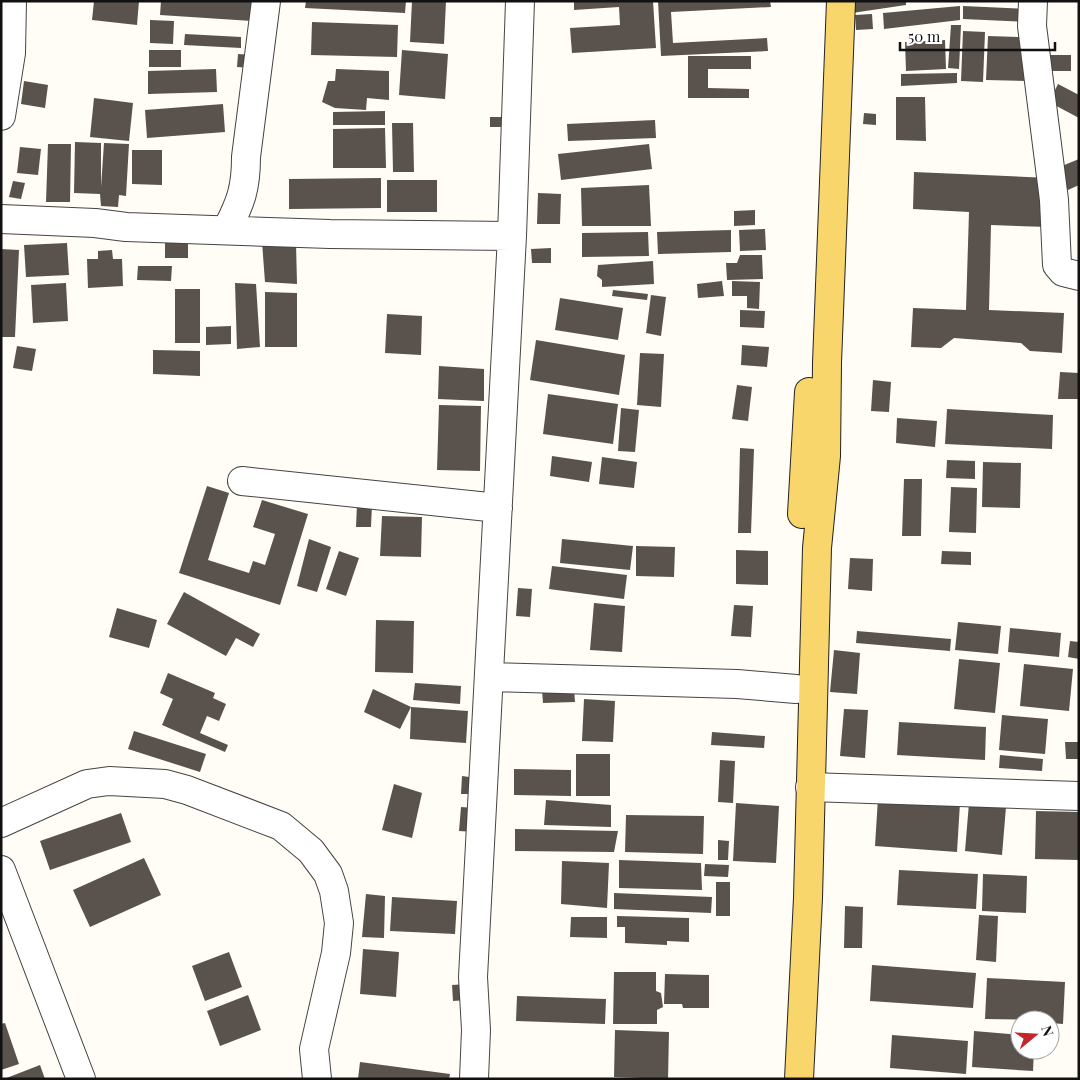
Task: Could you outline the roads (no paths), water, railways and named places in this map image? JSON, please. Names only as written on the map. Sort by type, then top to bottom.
[{"type":"main road","points":[[782,1079],[791,898],[796,689],[824,1]]},
{"type":"main road","points":[[799,1079],[817,548],[826,456],[827,363],[841,1]]},
{"type":"street","points":[[227,229],[241,202],[246,181],[246,158],[266,1]]},
{"type":"street","points":[[474,1079],[476,1030],[473,977],[512,236],[520,1]]},
{"type":"street","points":[[1033,1],[1032,26],[1054,200],[1057,265],[1063,272],[1079,276]]},
{"type":"street","points":[[1,116],[11,53],[8,15]]},
{"type":"street","points":[[1,219],[95,223],[126,227],[330,234],[512,236]]},
{"type":"street","points":[[242,481],[498,508]]},
{"type":"street","points":[[490,677],[737,684],[796,689]]},
{"type":"street","points":[[1,823],[87,784],[109,781],[165,784],[187,790],[282,826],[311,850],[328,874],[334,892],[339,924],[336,953],[314,1049],[317,1079]]},
{"type":"street","points":[[810,787],[1079,796]]},
{"type":"street","points":[[1,870],[81,1079]]}]
